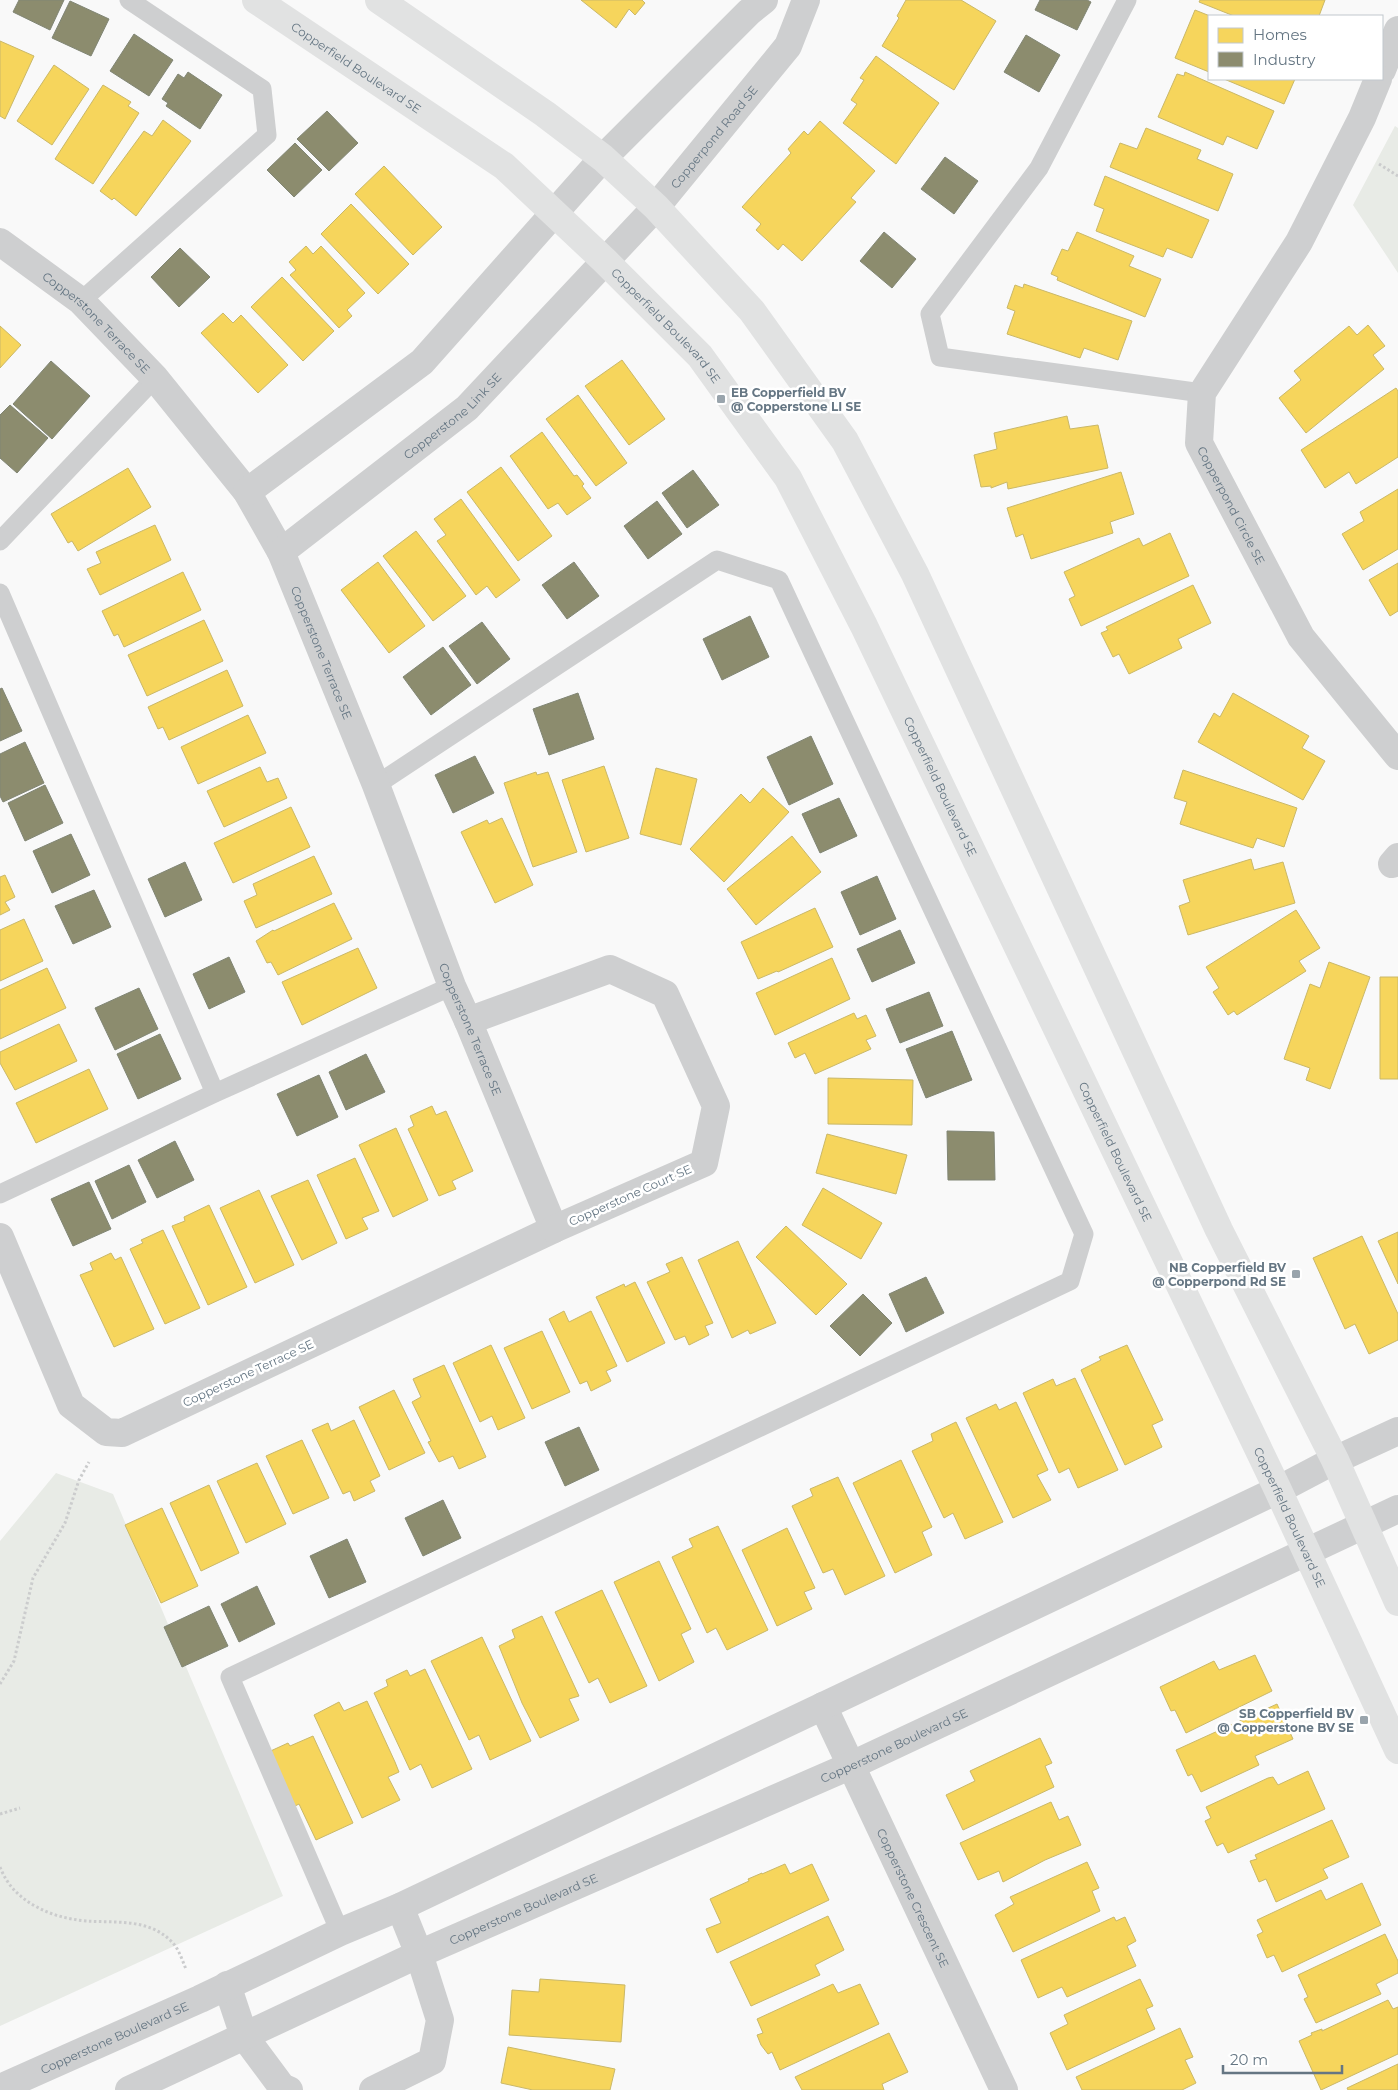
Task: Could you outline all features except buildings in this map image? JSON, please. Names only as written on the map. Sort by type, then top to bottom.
[{"type":"street","name":"Copperfield Boulevard SE","points":[[256,0],[504,166],[556,213],[700,356],[788,478],[869,635],[1278,1490],[1398,1750]]},
{"type":"street","points":[[379,0],[545,114],[603,158],[656,207],[752,311],[845,441],[915,574],[1219,1230],[1335,1460],[1398,1602]]},
{"type":"street","points":[[247,492],[422,362],[603,158],[749,12],[764,0]]},
{"type":"street","name":"Copperpond Road SE","points":[[605,261],[656,207],[788,46],[806,0]]},
{"type":"street","points":[[1383,68],[1398,30]]},
{"type":"street","name":"Copperpond Circle SE","points":[[1378,80],[1362,118],[1299,242],[1202,393],[1198,443],[1301,637],[1398,756]]},
{"type":"street","name":"Copperstone Terrace SE","points":[[0,242],[81,301],[155,378],[247,492],[281,552],[376,785],[452,986],[554,1229],[122,1432],[106,1432]]},
{"type":"street","name":"Copperstone Link SE","points":[[281,552],[467,408],[605,261]]},
{"type":"street","name":"Copperstone Court SE","points":[[468,1021],[610,969],[665,994],[716,1106],[704,1163],[554,1229]]},
{"type":"street","points":[[0,1237],[71,1405],[106,1432]]},
{"type":"street","name":"Copperstone Boulevard SE","points":[[0,2088],[200,1999],[340,1932],[400,1907],[1278,1490],[1335,1460],[1398,1431]]},
{"type":"street","name":"Copperstone Boulevard SE","points":[[129,2090],[419,1954],[852,1765],[1398,1509]]},
{"type":"street","name":"Copperstone Crescent SE","points":[[823,1706],[1004,2090]]},
{"type":"street","points":[[373,2090],[432,2061],[440,2020],[419,1954],[400,1907]]},
{"type":"street","points":[[228,1985],[244,2036],[282,2087],[289,2090]]},
{"type":"lane","points":[[81,301],[267,135],[262,89],[129,0]]},
{"type":"lane","points":[[1127,0],[1039,168],[930,314],[940,357],[1202,393]]},
{"type":"lane","points":[[0,541],[155,378]]},
{"type":"lane","points":[[340,1932],[230,1677],[1070,1281],[1084,1234],[779,580],[717,560],[376,785]]},
{"type":"lane","points":[[0,593],[215,1093]]},
{"type":"lane","points":[[0,1194],[215,1093],[452,986]]},
{"type":"path","points":[[0,1684],[14,1661],[33,1578],[65,1522],[79,1480],[106,1432]]},
{"type":"path","points":[[0,1814],[20,1808]]},
{"type":"path","points":[[0,1868],[16,1893],[49,1914],[80,1920],[129,1922],[158,1931],[172,1941],[177,1949],[200,1999]]},
{"type":"shaded area","points":[[1395,126],[1398,128],[1398,273],[1353,205]]},
{"type":"shaded area","points":[[56,1473],[113,1494],[283,1896],[0,2026],[0,1541]]},
{"type":"place","name":"EB Copperfield BV @ Copperstone LI SE","points":[[721,399]]},
{"type":"place","name":"NB Copperfield BV @ Copperpond Rd SE","points":[[1296,1274]]},
{"type":"place","name":"SB Copperfield BV @ Copperstone BV SE","points":[[1364,1720]]}]
